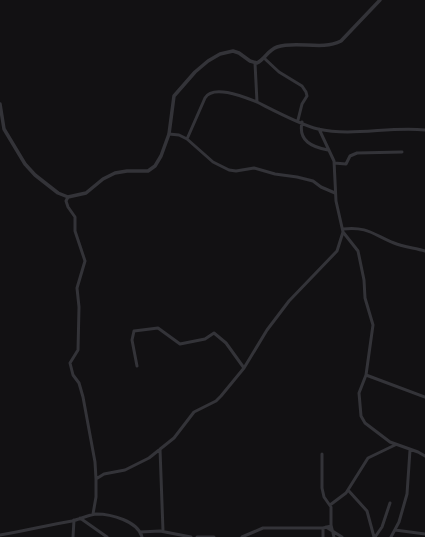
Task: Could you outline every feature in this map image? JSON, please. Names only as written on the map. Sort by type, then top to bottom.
[{"type":"street","points":[[255,63],[264,58],[270,51],[278,47],[296,44],[331,45],[341,41],[380,0]]},
{"type":"street","points":[[0,104],[4,129],[25,164],[35,176],[58,193],[68,197],[86,193],[103,179],[115,173],[152,169],[161,156],[169,134],[174,96],[195,72],[217,56],[228,52],[236,52],[255,63]]},
{"type":"street","points":[[264,58],[282,74],[302,86],[306,92],[306,99],[303,102],[298,120]]},
{"type":"street","points":[[255,63],[256,102]]},
{"type":"street","points":[[187,140],[205,98],[209,92],[215,91],[235,94],[319,129],[348,132],[392,129],[425,130]]},
{"type":"street","points":[[302,122],[301,133],[307,142],[316,148],[328,150]]},
{"type":"street","points":[[319,129],[334,163],[335,193],[343,230],[358,251],[366,303],[373,325],[366,375],[359,394],[362,421],[395,445],[418,452],[425,456]]},
{"type":"street","points":[[169,134],[178,135],[187,140],[213,162],[229,170],[236,171],[254,168],[275,174],[297,176],[313,181],[321,187],[335,193]]},
{"type":"street","points":[[334,163],[346,164],[350,156],[357,152],[402,152]]},
{"type":"street","points":[[68,197],[66,201],[75,217],[75,231],[85,261],[77,288],[79,307],[78,350],[70,363],[73,375],[79,383],[83,397],[95,462],[96,497],[93,514]]},
{"type":"street","points":[[343,230],[358,228],[369,230],[399,245],[425,251]]},
{"type":"street","points":[[96,478],[101,474],[134,466],[149,458],[174,438],[194,412],[216,401],[221,396],[244,368],[267,330],[289,301],[337,251],[343,230]]},
{"type":"street","points":[[137,366],[132,340],[134,332],[158,328],[180,344],[205,339],[214,333],[226,343],[244,368]]},
{"type":"street","points":[[366,375],[425,397]]},
{"type":"street","points":[[330,505],[343,496],[348,490],[368,458],[395,445]]},
{"type":"street","points":[[160,449],[163,531]]},
{"type":"street","points":[[391,537],[399,522],[407,490],[410,450]]},
{"type":"street","points":[[322,454],[322,488],[324,497],[330,505],[331,526],[334,537]]},
{"type":"street","points":[[348,490],[367,511],[374,537]]},
{"type":"street","points":[[374,537],[382,527],[390,503]]},
{"type":"street","points":[[0,534],[74,520],[93,514],[115,517],[136,526],[142,537]]},
{"type":"street","points":[[80,518],[107,537]]},
{"type":"street","points":[[73,537],[74,520]]},
{"type":"street","points":[[242,537],[263,528],[324,528],[331,526]]},
{"type":"street","points":[[324,528],[342,537]]},
{"type":"street","points":[[323,537],[324,528]]},
{"type":"street","points":[[395,530],[425,534]]},
{"type":"street","points":[[140,532],[163,531],[177,536],[192,537]]},
{"type":"street","points":[[197,537],[214,537]]}]
